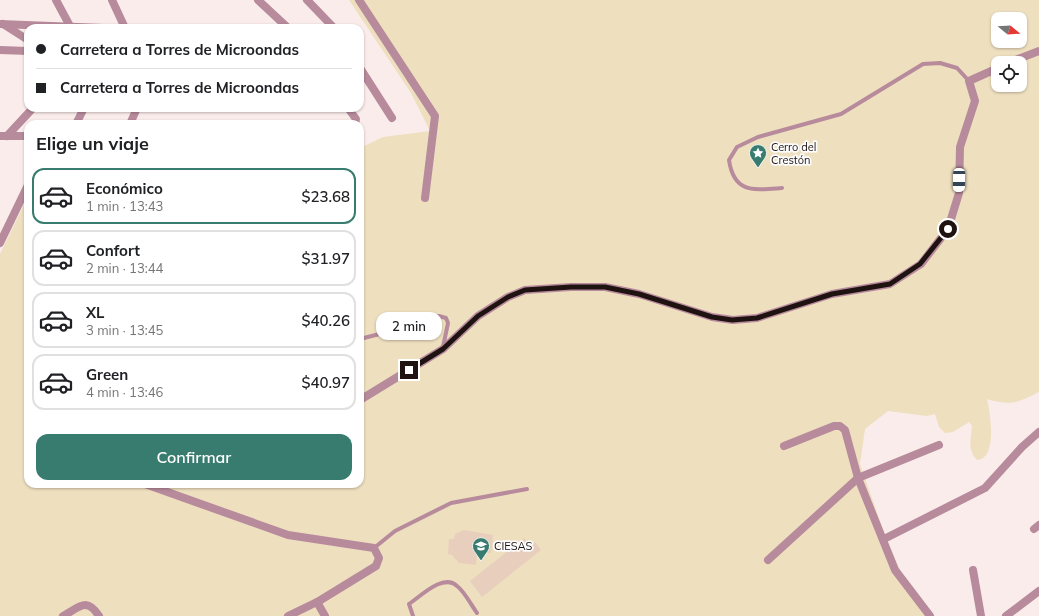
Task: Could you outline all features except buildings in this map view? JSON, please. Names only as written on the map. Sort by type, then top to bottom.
[{"type":"street","points":[[56,0],[68,24]]},
{"type":"street","points":[[112,0],[123,24]]},
{"type":"street","points":[[258,0],[284,24]]},
{"type":"street","points":[[307,0],[330,24]]},
{"type":"street","points":[[359,0],[435,116],[426,198]]},
{"type":"street","points":[[1,23],[24,24]]},
{"type":"street","points":[[1,23],[24,37]]},
{"type":"street","points":[[0,50],[24,51]]},
{"type":"street","points":[[1026,56],[1039,51]]},
{"type":"street","points":[[364,398],[443,349],[478,316],[508,297],[525,290],[571,287],[605,287],[639,294],[712,317],[732,320],[757,318],[832,294],[890,284],[920,264],[948,229],[958,193],[960,147],[975,101],[969,81],[991,71]]},
{"type":"street","points":[[364,74],[392,118]]},
{"type":"street","points":[[4,136],[29,112]]},
{"type":"street","points":[[4,136],[24,136]]},
{"type":"street","points":[[0,243],[24,193]]},
{"type":"street","points":[[784,446],[834,426],[840,426],[845,430],[858,478],[884,539],[895,570],[930,616]]},
{"type":"street","points":[[884,539],[985,488],[1022,447],[1039,432]]},
{"type":"street","points":[[768,560],[858,478],[939,445]]},
{"type":"street","points":[[156,488],[288,535],[374,548],[379,558],[376,566],[317,602],[288,616]]},
{"type":"street","points":[[973,570],[981,616]]},
{"type":"street","points":[[1006,616],[1039,591]]},
{"type":"street","points":[[317,602],[325,616]]},
{"type":"street","points":[[63,616],[82,605],[92,606],[99,616]]},
{"type":"lane","points":[[782,188],[755,190],[740,184],[731,174],[729,160],[737,147],[776,132],[841,114],[923,64],[940,63],[958,68],[969,81]]},
{"type":"lane","points":[[364,337],[407,327],[439,316],[446,318],[448,323],[443,349]]},
{"type":"lane","points":[[374,548],[395,531],[451,503],[527,490]]},
{"type":"lane","points":[[413,616],[409,604],[442,582],[450,582],[457,586],[477,613]]},
{"type":"shaded area","points":[[349,0],[1039,0],[1039,392],[1025,399],[1008,403],[987,399],[991,424],[990,444],[988,452],[984,458],[977,460],[971,448],[972,426],[969,422],[953,432],[945,433],[939,427],[935,414],[927,416],[888,411],[865,429],[860,464],[886,538],[904,579],[926,616],[0,616],[0,254],[24,204],[24,488],[364,488],[364,146],[383,137],[430,131],[411,93]]},
{"type":"place","name":"Cerro del Crestón","points":[[758,168]]},
{"type":"place","name":"CIESAS","points":[[481,561]]},
{"type":"route","points":[[409,370],[443,349],[478,316],[508,297],[525,290],[571,287],[605,287],[639,294],[712,317],[732,320],[757,318],[832,294],[890,284],[920,264],[948,229]]}]
